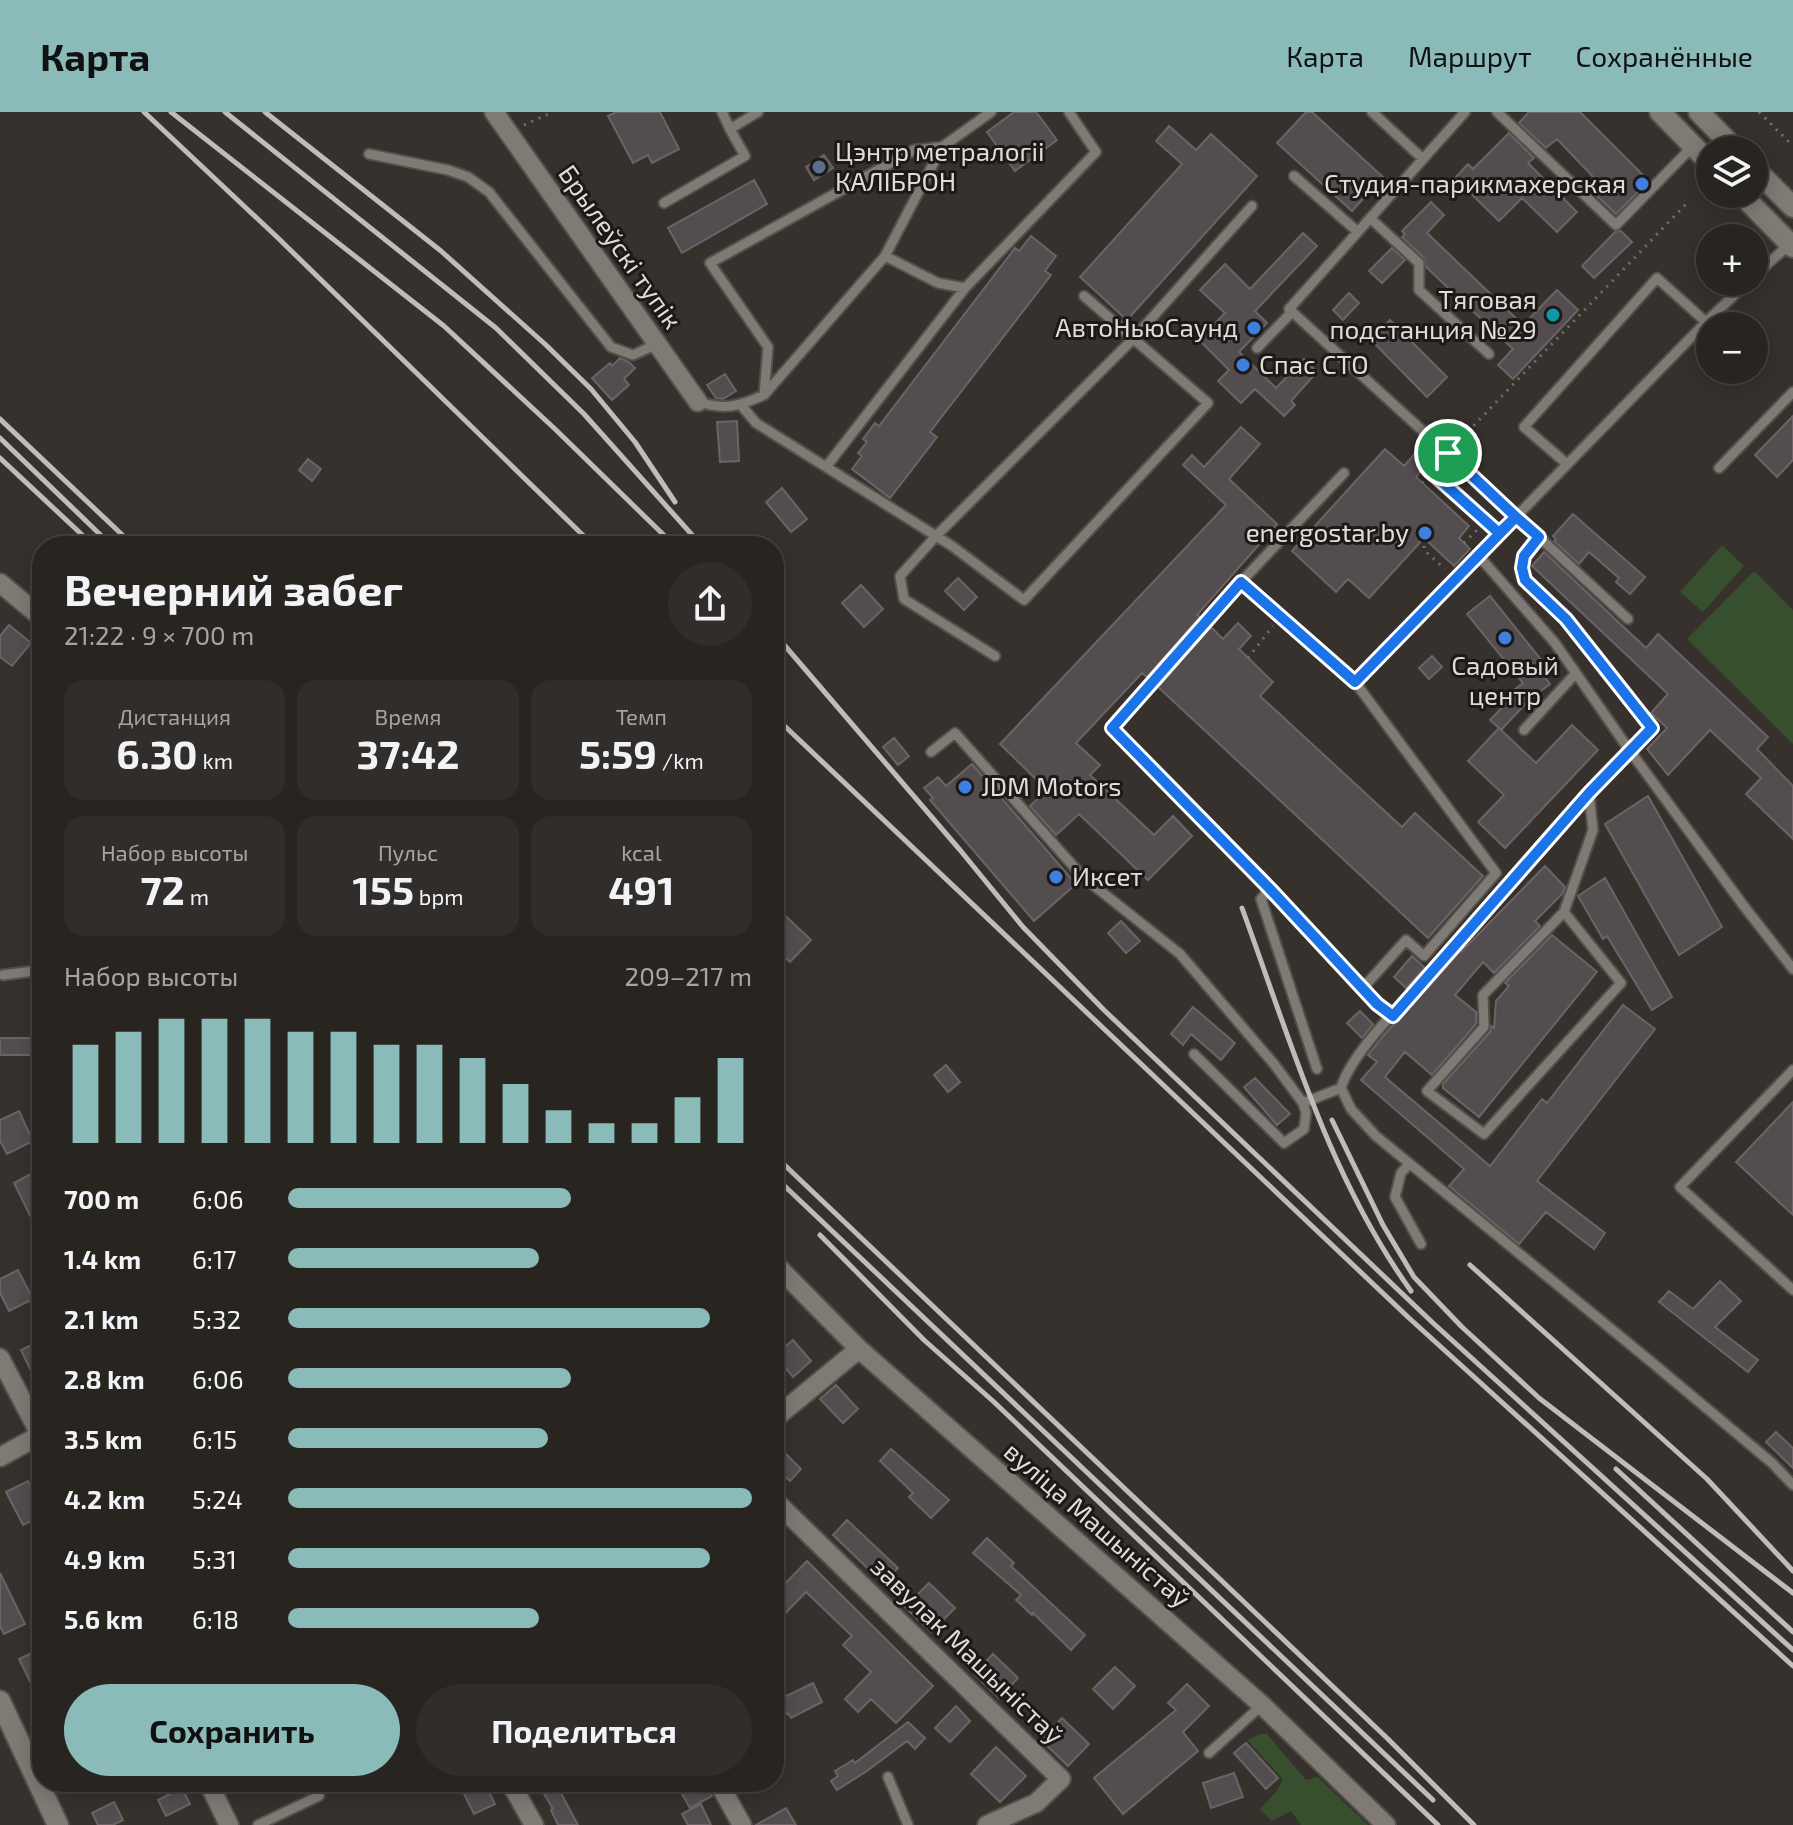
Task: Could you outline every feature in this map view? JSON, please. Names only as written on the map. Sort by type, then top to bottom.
[{"type":"main road","points":[[1660,112],[1696,149]]},
{"type":"main road","points":[[1699,112],[1722,136]]},
{"type":"main road","points":[[1768,182],[1793,207]]},
{"type":"main road","points":[[1755,208],[1792,244]]},
{"type":"main road","points":[[0,1701],[32,1769]]},
{"type":"main road","points":[[43,1792],[58,1825]]},
{"type":"street","name":"Брылеўскі тупік","points":[[500,118],[698,402]]},
{"type":"street","points":[[0,583],[32,610]]},
{"type":"street","name":"вуліца Машыністаў","points":[[784,1273],[859,1349],[1262,1705],[1386,1825]]},
{"type":"street","points":[[784,1411],[859,1349]]},
{"type":"street","points":[[0,1358],[32,1417]]},
{"type":"street","points":[[0,1457],[32,1441]]},
{"type":"street","name":"завулак Машыністаў","points":[[784,1510],[1061,1779],[1036,1803],[987,1825]]},
{"type":"street","points":[[213,1792],[229,1825]]},
{"type":"street","points":[[516,1792],[534,1825]]},
{"type":"street","points":[[724,1792],[742,1825]]},
{"type":"lane","points":[[664,203],[745,156],[722,112]]},
{"type":"lane","points":[[730,129],[758,112]]},
{"type":"lane","points":[[698,402],[719,408],[741,405],[764,395],[885,256],[942,147],[991,112]]},
{"type":"lane","points":[[826,467],[965,288],[1096,152],[1069,112]]},
{"type":"lane","points":[[1372,112],[1423,159]]},
{"type":"lane","points":[[1465,112],[1289,309],[1628,619]]},
{"type":"lane","points":[[1497,112],[1616,225],[1693,146]]},
{"type":"lane","points":[[764,395],[768,347],[710,263],[914,150],[942,147]]},
{"type":"lane","points":[[369,154],[468,177],[489,192],[611,347],[633,355],[657,344]]},
{"type":"lane","points":[[1294,176],[1358,232]]},
{"type":"lane","points":[[995,656],[904,599],[900,576],[1133,339],[1252,206]]},
{"type":"lane","points":[[1370,218],[1419,263],[1419,290],[1489,354]]},
{"type":"lane","points":[[1768,264],[1792,244]]},
{"type":"lane","points":[[885,256],[938,283],[965,288]]},
{"type":"lane","points":[[1567,464],[1524,427],[1657,278],[1696,313]]},
{"type":"lane","points":[[741,405],[756,423],[936,536],[1024,600],[1208,403],[1084,296]]},
{"type":"lane","points":[[1716,312],[1733,296]]},
{"type":"lane","points":[[1257,348],[1292,312]]},
{"type":"lane","points":[[1355,682],[1696,332]]},
{"type":"lane","points":[[1719,468],[1793,392]]},
{"type":"lane","points":[[1344,473],[1241,582],[1112,728],[1393,1016]]},
{"type":"lane","points":[[1539,537],[1524,556],[1522,568],[1525,580],[1566,619],[1652,728],[1589,793],[1393,1016],[1346,1072],[1341,1088],[1351,1109],[1376,1136],[1649,1360],[1772,1463],[1793,1485]]},
{"type":"lane","points":[[1478,555],[1555,643],[1630,751],[1793,969]]},
{"type":"lane","points":[[1241,582],[1355,682],[1496,873],[1424,956],[1406,940],[1363,988]]},
{"type":"lane","points":[[1524,730],[1576,673]]},
{"type":"lane","points":[[931,752],[955,733],[1083,877],[1180,954],[1274,1064],[1303,1103],[1306,1113],[1304,1129],[1284,1143],[1194,1054]]},
{"type":"lane","points":[[1564,912],[1621,983],[1484,1134],[1427,1091],[1484,1027],[1483,995],[1564,912],[1593,830],[1589,793]]},
{"type":"lane","points":[[1270,889],[1261,899],[1317,1069]]},
{"type":"lane","points":[[3,975],[32,971]]},
{"type":"lane","points":[[1793,1070],[1680,1187],[1793,1290]]},
{"type":"lane","points":[[1303,1103],[1341,1088]]},
{"type":"lane","points":[[1409,1164],[1401,1173],[1395,1197],[1421,1244]]},
{"type":"lane","points":[[1209,1753],[1262,1705]]},
{"type":"lane","points":[[888,1777],[908,1825]]},
{"type":"lane","points":[[258,1825],[319,1796]]},
{"type":"path","points":[[500,118],[528,124],[553,112]]},
{"type":"path","points":[[1759,112],[1793,146]]},
{"type":"path","points":[[1422,483],[1687,203]]},
{"type":"path","points":[[1431,472],[1499,533]]},
{"type":"path","points":[[1464,543],[1486,521]]},
{"type":"path","points":[[1424,538],[1424,550],[1455,579]]},
{"type":"path","points":[[1248,658],[1281,616]]},
{"type":"green space","points":[[1722,545],[1744,566],[1703,612],[1680,592]]},
{"type":"green space","points":[[1754,571],[1793,610],[1793,744],[1687,639]]},
{"type":"green space","points":[[1267,1734],[1306,1780],[1318,1777],[1368,1825],[1301,1825],[1291,1811],[1272,1821],[1260,1809],[1283,1779],[1247,1740]]},
{"type":"building","points":[[616,112],[660,112],[679,149],[652,163],[648,155],[633,163],[608,116]]},
{"type":"building","points":[[1014,112],[1036,112],[1057,140],[1015,171],[987,132]]},
{"type":"building","points":[[1306,112],[1312,112],[1383,177],[1352,211],[1277,143]]},
{"type":"building","points":[[1529,112],[1580,112],[1649,181],[1616,214],[1592,191],[1600,184],[1557,139],[1546,148],[1519,123]]},
{"type":"building","points":[[1169,126],[1196,150],[1211,134],[1257,176],[1127,320],[1080,277],[1182,164],[1156,141]]},
{"type":"building","points":[[1509,133],[1534,158],[1528,163],[1577,212],[1557,232],[1522,198],[1499,221],[1455,178],[1468,164],[1473,169]]},
{"type":"building","points":[[824,155],[833,168],[814,180],[806,167]]},
{"type":"building","points":[[754,180],[767,204],[682,253],[668,228]]},
{"type":"building","points":[[1431,202],[1444,215],[1427,233],[1523,325],[1557,290],[1578,310],[1513,379],[1498,365],[1513,349],[1426,267],[1424,258],[1402,237],[1405,234],[1402,231]]},
{"type":"building","points":[[1621,231],[1632,242],[1594,278],[1582,266],[1615,232]]},
{"type":"building","points":[[1303,233],[1317,246],[1255,311],[1267,323],[1239,352],[1276,388],[1304,359],[1317,372],[1291,401],[1295,405],[1284,416],[1255,389],[1241,403],[1218,381],[1229,370],[1199,340],[1225,313],[1200,290],[1225,264],[1250,289]]},
{"type":"building","points":[[1031,236],[1056,256],[1045,271],[1051,275],[930,432],[937,437],[890,498],[852,469],[862,456],[858,453],[867,442],[863,439],[875,423],[879,426],[1015,248],[1019,251]]},
{"type":"building","points":[[1392,248],[1405,260],[1382,283],[1369,271]]},
{"type":"building","points":[[1349,293],[1359,303],[1343,320],[1333,310]]},
{"type":"building","points":[[1390,320],[1447,377],[1427,397],[1371,340]]},
{"type":"building","points":[[620,358],[635,368],[624,379],[629,385],[612,400],[592,378]]},
{"type":"building","points":[[725,374],[736,391],[723,399],[716,398],[707,385]]},
{"type":"building","points":[[1793,416],[1793,460],[1777,477],[1755,455]]},
{"type":"building","points":[[737,421],[739,461],[720,462],[717,422]]},
{"type":"building","points":[[1241,427],[1260,444],[1229,479],[1277,524],[1147,677],[1142,673],[1076,743],[1100,765],[1090,775],[1154,835],[1173,816],[1192,836],[1148,880],[1079,814],[1056,835],[1030,806],[1047,790],[1000,744],[1226,505],[1183,465],[1192,455],[1204,467]]},
{"type":"building","points":[[1385,449],[1404,466],[1419,449],[1431,459],[1416,477],[1469,526],[1459,538],[1470,549],[1454,566],[1424,538],[1369,598],[1348,579],[1336,592],[1292,551]]},
{"type":"building","points":[[308,459],[321,469],[312,481],[299,470]]},
{"type":"building","points":[[782,488],[807,519],[791,532],[766,502]]},
{"type":"building","points":[[1573,514],[1645,577],[1630,594],[1616,582],[1619,578],[1589,552],[1579,564],[1554,541],[1553,536]]},
{"type":"building","points":[[1544,552],[1646,648],[1658,634],[1768,737],[1757,749],[1793,786],[1793,839],[1746,794],[1761,778],[1710,730],[1668,775],[1647,749],[1667,728],[1651,713],[1668,694],[1532,566]]},
{"type":"building","points":[[958,578],[977,597],[964,610],[945,591]]},
{"type":"building","points":[[861,585],[883,609],[864,627],[842,603]]},
{"type":"building","name":"Садовый центр","points":[[1490,596],[1543,662],[1537,667],[1550,684],[1530,699],[1501,730],[1490,720],[1523,683],[1467,614]]},
{"type":"building","points":[[1238,623],[1251,636],[1239,649],[1273,682],[1260,696],[1402,827],[1415,813],[1483,876],[1428,938],[1158,687],[1211,627],[1223,639]]},
{"type":"building","points":[[9,625],[31,643],[12,666],[0,657],[0,636]]},
{"type":"building","points":[[1432,656],[1442,667],[1429,679],[1419,668]]},
{"type":"building","points":[[1572,725],[1598,750],[1505,848],[1478,822],[1504,795],[1468,761],[1499,728],[1536,763]]},
{"type":"building","points":[[894,738],[909,756],[898,765],[883,747]]},
{"type":"building","points":[[972,764],[1076,884],[1034,921],[930,800],[933,798],[924,788],[938,777],[946,786]]},
{"type":"building","points":[[1648,796],[1722,927],[1679,955],[1605,824]]},
{"type":"building","points":[[1545,866],[1565,887],[1563,893],[1535,921],[1540,926],[1494,973],[1483,962],[1455,995],[1476,1012],[1476,1024],[1432,1075],[1405,1052],[1385,1077],[1490,1166],[1542,1099],[1547,1103],[1623,1005],[1655,1029],[1537,1181],[1605,1233],[1594,1249],[1546,1212],[1519,1244],[1449,1186],[1464,1169],[1361,1080],[1377,1062],[1368,1055],[1384,1035],[1461,950]]},
{"type":"building","points":[[1605,878],[1672,997],[1652,1010],[1607,936],[1603,939],[1578,896]]},
{"type":"building","points":[[784,914],[811,940],[790,962],[784,956]]},
{"type":"building","points":[[1121,921],[1140,941],[1126,953],[1108,933]]},
{"type":"building","points":[[1552,935],[1597,972],[1479,1117],[1443,1088],[1443,1084],[1490,1032],[1491,1026],[1494,1028],[1496,1001],[1509,986],[1505,983]]},
{"type":"building","points":[[1412,956],[1425,968],[1406,988],[1394,977]]},
{"type":"building","points":[[1193,1007],[1235,1043],[1221,1060],[1191,1034],[1183,1045],[1171,1034]]},
{"type":"building","points":[[1360,1011],[1373,1024],[1362,1038],[1347,1023]]},
{"type":"building","points":[[0,1038],[32,1038],[32,1055],[0,1055]]},
{"type":"building","points":[[946,1065],[960,1082],[948,1092],[934,1075]]},
{"type":"building","points":[[1255,1078],[1290,1114],[1277,1125],[1244,1087]]},
{"type":"building","points":[[1793,1102],[1793,1215],[1736,1162]]},
{"type":"building","points":[[19,1111],[32,1142],[7,1154],[0,1141],[0,1120]]},
{"type":"building","points":[[32,1173],[32,1220],[14,1183]]},
{"type":"building","points":[[18,1270],[32,1300],[9,1311],[0,1293],[0,1279]]},
{"type":"building","points":[[1720,1281],[1741,1301],[1715,1327],[1758,1360],[1748,1372],[1659,1302],[1669,1291],[1693,1309]]},
{"type":"building","points":[[793,1340],[811,1361],[793,1377],[784,1366],[784,1348]]},
{"type":"building","points":[[32,1345],[32,1373],[21,1350]]},
{"type":"building","points":[[836,1385],[858,1409],[843,1423],[820,1399]]},
{"type":"building","points":[[1776,1432],[1793,1448],[1793,1468],[1766,1442]]},
{"type":"building","points":[[891,1449],[949,1500],[931,1518],[909,1497],[913,1493],[880,1461]]},
{"type":"building","points":[[784,1452],[801,1469],[790,1481],[784,1475]]},
{"type":"building","points":[[28,1481],[32,1489],[32,1521],[23,1525],[6,1492]]},
{"type":"building","points":[[847,1520],[898,1568],[883,1583],[833,1535]]},
{"type":"building","points":[[987,1538],[1014,1563],[1011,1566],[1085,1635],[1071,1650],[1016,1600],[1021,1595],[973,1553]]},
{"type":"building","points":[[807,1561],[933,1686],[896,1723],[871,1699],[858,1712],[845,1699],[871,1672],[843,1645],[852,1636],[806,1592],[784,1615],[784,1585]]},
{"type":"building","points":[[0,1573],[25,1624],[4,1634],[0,1626]]},
{"type":"building","points":[[929,1583],[955,1608],[931,1632],[905,1607]]},
{"type":"building","points":[[32,1653],[32,1686],[19,1659]]},
{"type":"building","points":[[993,1654],[1018,1678],[999,1698],[974,1674]]},
{"type":"building","points":[[1115,1667],[1135,1686],[1113,1709],[1093,1689]]},
{"type":"building","points":[[813,1683],[822,1702],[791,1718],[788,1713],[784,1715],[784,1697]]},
{"type":"building","points":[[1187,1684],[1209,1706],[1183,1732],[1198,1751],[1123,1814],[1094,1778],[1176,1710],[1168,1703]]},
{"type":"building","points":[[956,1706],[970,1721],[950,1742],[935,1728]]},
{"type":"building","points":[[1062,1718],[1089,1744],[1068,1766],[1041,1740]]},
{"type":"building","points":[[908,1722],[925,1738],[915,1749],[907,1741],[837,1790],[831,1781],[838,1776],[835,1771],[853,1760],[855,1763]]},
{"type":"building","points":[[1246,1743],[1278,1778],[1266,1789],[1234,1753]]},
{"type":"building","points":[[996,1747],[1026,1776],[1000,1802],[971,1774]]},
{"type":"building","points":[[1234,1773],[1243,1797],[1211,1808],[1203,1783]]},
{"type":"building","points":[[174,1792],[184,1792],[190,1804],[166,1816],[158,1800]]},
{"type":"building","points":[[463,1792],[489,1792],[495,1804],[474,1814]]},
{"type":"building","points":[[543,1792],[560,1792],[578,1825],[558,1825]]},
{"type":"building","points":[[681,1792],[710,1792],[712,1796],[690,1808]]},
{"type":"building","points":[[114,1802],[123,1820],[113,1825],[98,1825],[92,1813]]},
{"type":"building","points":[[701,1804],[711,1825],[688,1825],[682,1814]]},
{"type":"building","points":[[786,1808],[796,1825],[756,1825]]},
{"type":"railway","points":[[144,112],[584,536]]},
{"type":"railway","points":[[171,112],[444,326],[665,536]]},
{"type":"railway","points":[[225,112],[496,328],[584,414],[693,536]]},
{"type":"railway","points":[[265,112],[441,251],[546,345],[591,389],[635,442],[675,502]]},
{"type":"railway","points":[[0,419],[123,536]]},
{"type":"railway","points":[[0,438],[102,536]]},
{"type":"railway","points":[[0,458],[83,536]]},
{"type":"railway","points":[[784,645],[1023,927],[1104,1010],[1433,1323],[1793,1650]]},
{"type":"railway","points":[[784,725],[1409,1318],[1793,1666]]},
{"type":"railway","points":[[1242,908],[1295,1057],[1334,1154],[1382,1247],[1411,1291]]},
{"type":"railway","points":[[1332,1120],[1383,1225],[1414,1277],[1462,1327],[1539,1398],[1793,1593]]},
{"type":"railway","points":[[784,1165],[1388,1739],[1474,1825]]},
{"type":"railway","points":[[784,1185],[1433,1800]]},
{"type":"railway","points":[[820,1235],[924,1340],[994,1402],[1438,1825]]},
{"type":"railway","points":[[1470,1265],[1707,1479],[1793,1571]]},
{"type":"railway","points":[[1616,1469],[1793,1632]]},
{"type":"place","name":"Цэнтр метралогіі КАЛIБРОН","points":[[819,167]]},
{"type":"place","name":"Студия-парикмахерская","points":[[1642,184]]},
{"type":"place","name":"Тяговая подстанция №29","points":[[1553,315]]},
{"type":"place","name":"АвтоНьюСаунд","points":[[1254,328]]},
{"type":"place","name":"Спас СТО","points":[[1243,365]]},
{"type":"place","name":"energostar.by","points":[[1425,533]]},
{"type":"place","name":"Садовый центр","points":[[1505,638]]},
{"type":"place","name":"JDM Motors","points":[[965,787]]},
{"type":"place","name":"Иксет","points":[[1056,877]]},
{"type":"route","points":[[1448,453],[1431,472],[1499,533],[1516,517],[1539,537],[1524,556],[1522,568],[1525,580],[1566,619],[1652,728],[1589,793],[1393,1016],[1377,1004],[1270,889],[1112,728],[1241,582],[1355,682],[1516,517],[1448,453]]}]
